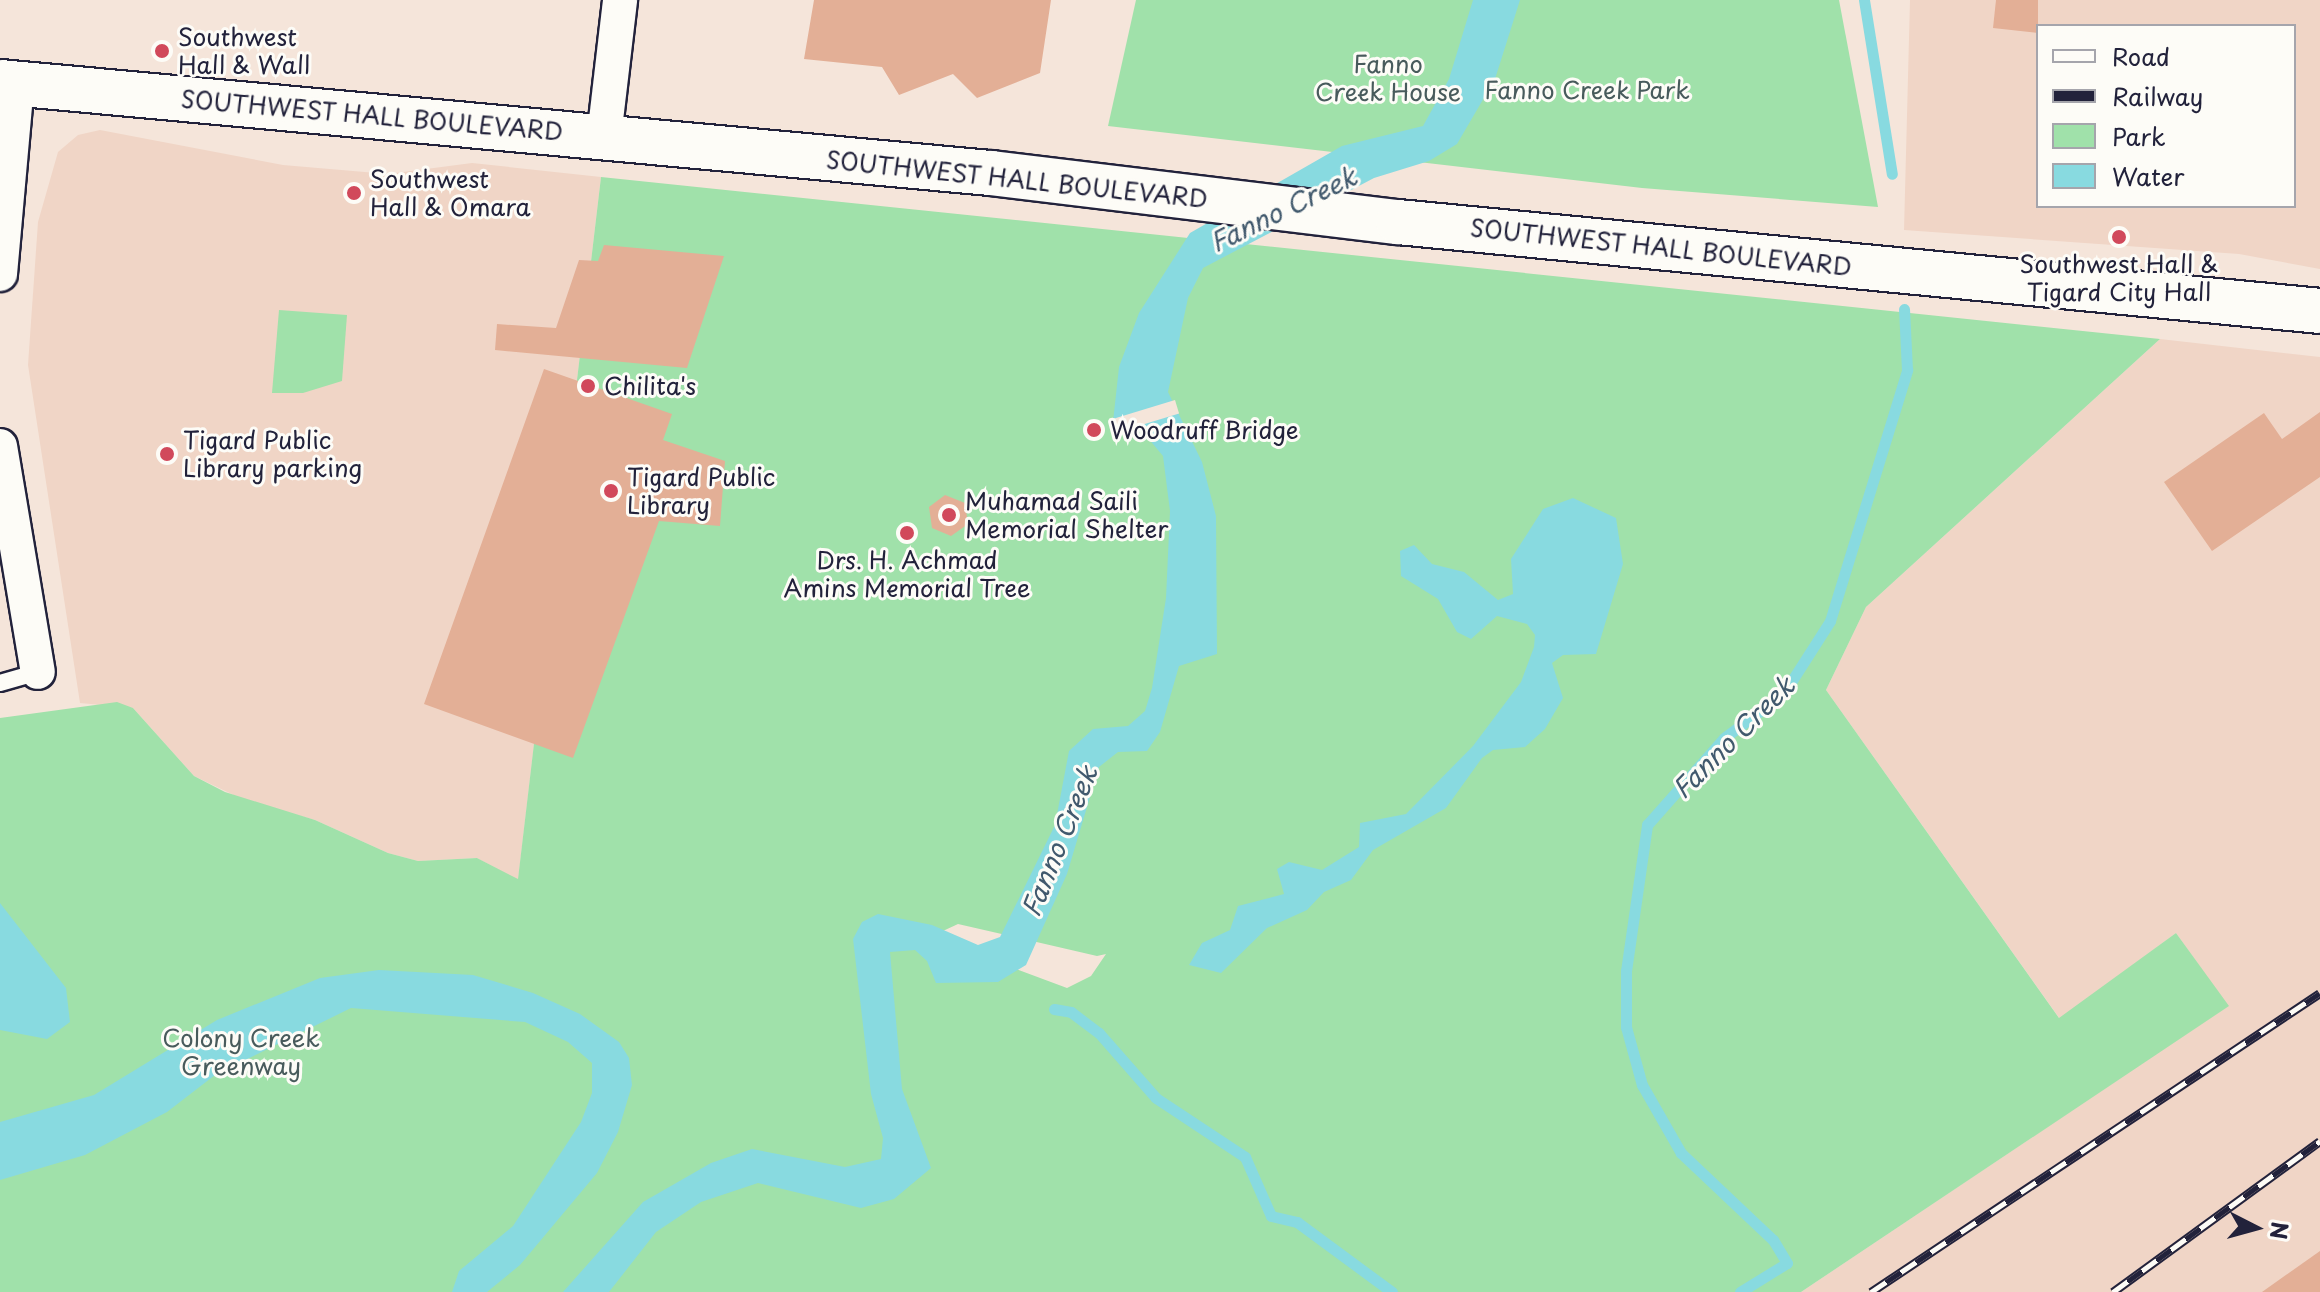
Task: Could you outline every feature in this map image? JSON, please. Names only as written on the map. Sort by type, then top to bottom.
[{"type":"main road","name":"SOUTHWEST HALL BOULEVARD","points":[[9,82],[604,137],[1398,222],[2320,311]]},
{"type":"street","points":[[604,137],[620,0]]},
{"type":"street","points":[[0,274],[9,82]]},
{"type":"street","points":[[0,446],[38,672]]},
{"type":"lane","points":[[0,683],[38,672]]},
{"type":"shaded area","points":[[1910,0],[2320,0],[2320,269],[2239,254],[1904,230]]},
{"type":"shaded area","points":[[100,130],[283,165],[388,174],[472,163],[601,177],[518,880],[477,858],[418,861],[388,853],[315,820],[244,800],[194,776],[133,708],[80,703],[28,365],[38,222],[58,152],[78,135]]},
{"type":"shaded area","points":[[2160,339],[2320,357],[2320,1292],[1801,1292],[2228,1006],[2176,933],[2060,1019],[1826,690],[1866,607]]},
{"type":"green space","points":[[1136,0],[1839,0],[1878,207],[1642,188],[1108,126]]},
{"type":"green space","name":"Colony Creek Greenway","points":[[601,177],[2160,339],[1866,607],[1826,690],[2059,1018],[2176,933],[2229,1006],[1801,1292],[0,1292],[0,718],[117,702],[133,708],[194,776],[225,792],[315,820],[388,853],[418,861],[477,858],[518,879]],"holes":[[[958,924],[1097,956],[1106,954],[1091,976],[1067,988],[930,937]]]},
{"type":"green space","points":[[279,310],[347,315],[342,381],[303,393],[272,393]]},
{"type":"water","points":[[1473,0],[1520,0],[1495,79],[1457,144],[1429,161],[1374,178],[1203,268],[1188,298],[1168,392],[1202,462],[1216,516],[1217,654],[1179,666],[1160,732],[1147,751],[1118,752],[1099,767],[1067,874],[1026,965],[998,982],[936,983],[927,961],[915,950],[890,952],[902,1089],[931,1168],[894,1199],[861,1208],[758,1183],[701,1202],[656,1232],[609,1292],[563,1292],[643,1202],[711,1163],[752,1149],[845,1167],[881,1159],[883,1138],[871,1094],[853,939],[862,922],[878,914],[932,925],[978,945],[1000,937],[1055,825],[1069,751],[1093,729],[1128,726],[1145,711],[1152,688],[1166,598],[1170,511],[1163,456],[1142,431],[1130,433],[1113,422],[1119,367],[1139,313],[1190,233],[1342,146],[1423,126],[1449,79]]},
{"type":"water","points":[[1573,498],[1616,518],[1623,564],[1596,654],[1563,655],[1552,663],[1563,698],[1545,729],[1525,747],[1493,750],[1482,758],[1446,808],[1373,850],[1351,880],[1324,892],[1307,910],[1267,928],[1221,973],[1189,965],[1202,943],[1230,930],[1238,906],[1284,894],[1277,869],[1289,862],[1322,870],[1359,847],[1360,823],[1406,814],[1473,746],[1521,682],[1534,647],[1535,635],[1527,624],[1497,616],[1471,639],[1457,632],[1438,599],[1401,576],[1400,551],[1414,545],[1432,564],[1464,572],[1498,600],[1513,594],[1511,559],[1543,509]]},
{"type":"water","points":[[0,903],[66,988],[70,1022],[47,1039],[0,1030]]},
{"type":"water","points":[[379,970],[473,975],[533,993],[580,1014],[619,1042],[629,1058],[632,1085],[618,1132],[597,1173],[520,1265],[487,1292],[452,1292],[459,1271],[513,1226],[581,1122],[592,1093],[592,1063],[568,1042],[525,1022],[351,1008],[215,1075],[167,1112],[85,1155],[0,1180],[0,1122],[94,1095],[217,1020],[320,978]]},
{"type":"pier","points":[[1175,400],[1179,413],[1116,433],[1112,419]]},
{"type":"building","points":[[814,0],[1051,0],[1040,73],[977,98],[953,74],[899,95],[882,67],[804,59]]},
{"type":"building","points":[[1996,0],[2038,0],[2036,33],[1993,28]]},
{"type":"building","points":[[604,245],[724,256],[687,368],[495,350],[497,324],[556,328],[579,260],[598,261]]},
{"type":"building","name":"Tigard Public Library","points":[[544,369],[672,414],[663,440],[725,461],[720,526],[659,521],[573,758],[424,704]]},
{"type":"building","points":[[2320,412],[2320,477],[2212,551],[2164,482],[2264,413],[2282,439]]},
{"type":"building","name":"Muhamad Saili Memorial Shelter","points":[[945,495],[965,503],[968,524],[951,536],[932,528],[929,507]]},
{"type":"building","points":[[2320,1251],[2320,1292],[2262,1292]]},
{"type":"waterway","name":"Fanno Creek","points":[[1864,0],[1892,174]]},
{"type":"waterway","name":"Fanno Creek","points":[[1740,1292],[1787,1263],[1773,1240],[1681,1153],[1642,1085],[1626,1027],[1626,971],[1647,825],[1724,738],[1784,693],[1830,621],[1907,370],[1904,309]]},
{"type":"waterway","points":[[1054,1009],[1071,1012],[1099,1033],[1156,1098],[1245,1157],[1271,1216],[1297,1222],[1392,1292]]},
{"type":"railway","points":[[1871,1292],[2320,993]]},
{"type":"railway","points":[[2113,1292],[2320,1141]]},
{"type":"place","name":"Southwest Hall & Wall","points":[[162,51]]},
{"type":"place","name":"Southwest Hall & Omara","points":[[354,193]]},
{"type":"place","name":"Southwest Hall & Tigard City Hall","points":[[2119,237]]},
{"type":"place","name":"Chilita's","points":[[588,386]]},
{"type":"place","name":"Woodruff Bridge","points":[[1094,430]]},
{"type":"place","name":"Tigard Public Library parking","points":[[167,454]]},
{"type":"place","name":"Tigard Public Library","points":[[611,491]]},
{"type":"place","name":"Muhamad Saili Memorial Shelter","points":[[949,515]]},
{"type":"place","name":"Drs. H. Achmad Amins Memorial Tree","points":[[907,533]]},
{"type":"park label","name":"Fanno Creek House","points":[[1388,78]]},
{"type":"park label","name":"Fanno Creek Park","points":[[1587,90]]}]
